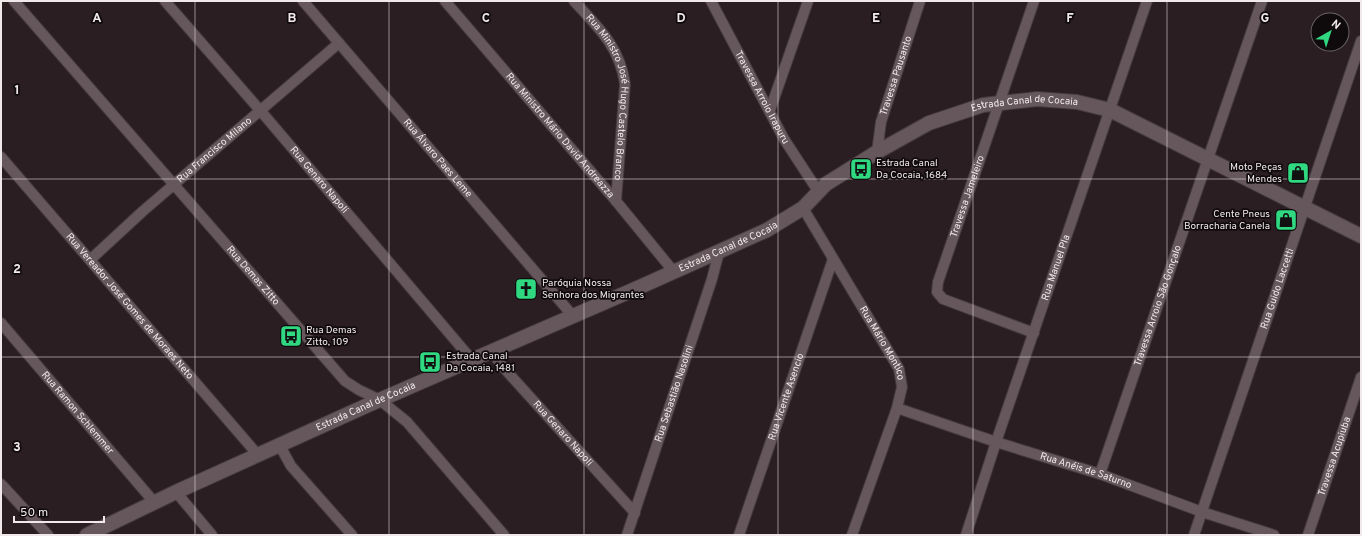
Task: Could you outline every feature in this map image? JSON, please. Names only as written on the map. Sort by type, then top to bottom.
[{"type":"main road","name":"Estrada Canal de Cocaia","points":[[87,535],[154,502],[380,400],[674,272],[784,221],[803,208],[826,184],[877,152],[929,123],[946,116],[983,105],[1037,99],[1077,102],[1110,110],[1361,236]]},
{"type":"street","name":"Rua Demas Zitto","points":[[14,1],[345,381],[359,390],[380,400],[407,422],[504,535]]},
{"type":"street","name":"Rua Genaro Napoli","points":[[165,1],[260,110],[472,360]]},
{"type":"street","name":"Rua Álvaro Paes Leme","points":[[303,1],[573,316]]},
{"type":"street","name":"Rua Ministro Mário David Andreazza","points":[[444,1],[616,201],[674,272]]},
{"type":"street","name":"Rua Ministro José Hugo Castelo Branco","points":[[574,1],[609,40],[623,68],[625,84],[616,201]]},
{"type":"street","name":"Travessa Arroio Irapuru","points":[[711,1],[784,139],[818,191]]},
{"type":"street","points":[[770,110],[808,1]]},
{"type":"street","name":"Travessa Pausanto","points":[[877,152],[881,122],[920,1]]},
{"type":"street","name":"Travessa Jameleiro","points":[[1034,1],[938,282],[937,292],[943,299],[1034,333]]},
{"type":"street","name":"Rua Manuel Pla","points":[[966,535],[996,442],[1147,1]]},
{"type":"street","name":"Travessa Arroio São Gonçalo","points":[[1100,474],[1262,1]]},
{"type":"street","name":"Rua Guido Laccetti","points":[[1194,535],[1361,41]]},
{"type":"street","name":"Rua Francisco Milano","points":[[90,260],[143,212],[175,186],[339,42]]},
{"type":"street","name":"Rua Vereador José Gomes de Moraes Neto","points":[[1,157],[258,455]]},
{"type":"street","name":"Rua Mário Montico","points":[[803,208],[899,369],[902,387],[897,408],[852,535]]},
{"type":"street","name":"Rua Sebastião Nasolini","points":[[627,535],[712,279],[719,252]]},
{"type":"street","name":"Rua Vicente Asencio","points":[[739,535],[833,259]]},
{"type":"street","name":"Rua Ramon Schlemmer","points":[[1,323],[154,502]]},
{"type":"street","name":"Rua Genaro Napoli","points":[[492,352],[502,366],[635,514]]},
{"type":"street","name":"Travessa Acupiuba","points":[[1308,535],[1361,377]]},
{"type":"street","name":"Rua Anéis de Saturno","points":[[897,408],[996,442],[1100,474],[1202,512],[1274,535]]},
{"type":"street","points":[[280,446],[291,466],[352,535]]},
{"type":"street","points":[[1,484],[48,535]]},
{"type":"street","points":[[176,492],[212,535]]},
{"type":"place","name":"Estrada Canal Da Cocaia, 1684","points":[[861,169]]},
{"type":"place","name":"Moto Peças Mendes","points":[[1298,173]]},
{"type":"place","name":"Cente Pneus Borracharia Canela","points":[[1286,220]]},
{"type":"place","name":"Paróquia Nossa Senhora dos Migrantes","points":[[526,289]]},
{"type":"place","name":"Rua Demas Zitto, 109","points":[[291,336]]},
{"type":"place","name":"Estrada Canal Da Cocaia, 1481","points":[[430,362]]}]
